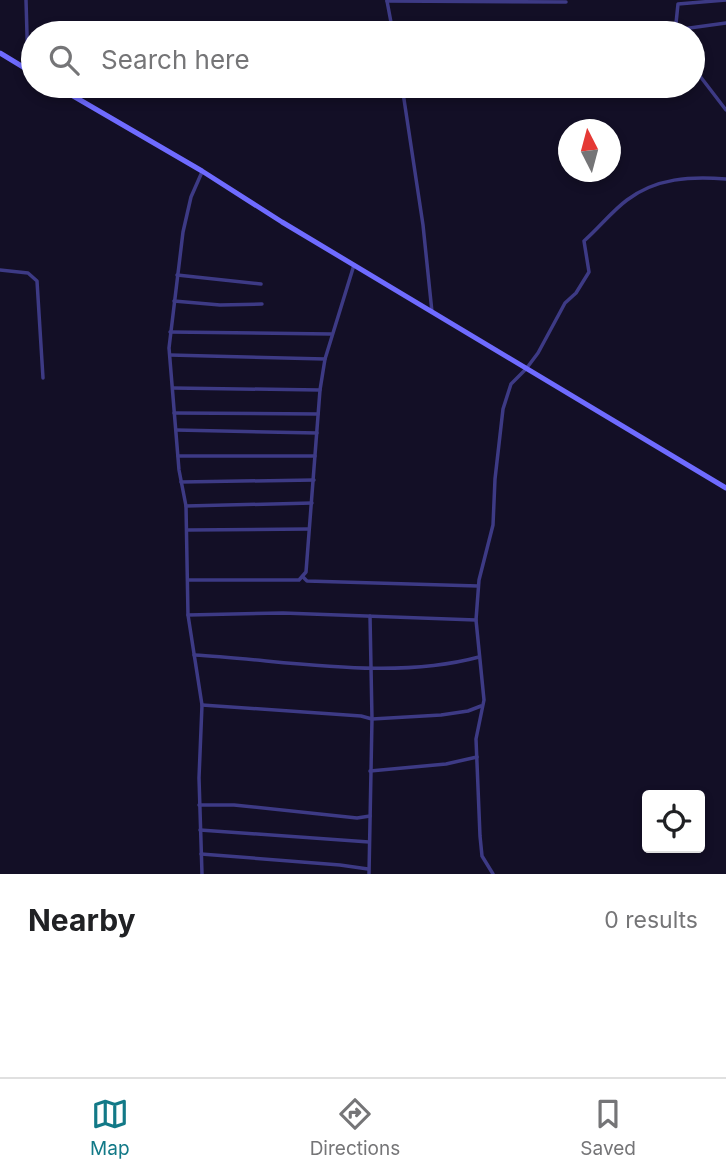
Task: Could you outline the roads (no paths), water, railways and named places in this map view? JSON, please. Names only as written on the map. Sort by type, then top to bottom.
[{"type":"street","points":[[26,0],[27,21]]},
{"type":"street","points":[[676,21],[678,4],[726,0]]},
{"type":"street","points":[[391,21],[387,1],[566,2]]},
{"type":"street","points":[[705,27],[726,23]]},
{"type":"street","points":[[0,53],[21,65]]},
{"type":"street","points":[[705,83],[726,110]]},
{"type":"street","points":[[77,98],[726,488]]},
{"type":"street","points":[[403,98],[427,256],[432,312]]},
{"type":"street","points":[[202,171],[189,204],[170,332],[174,413],[186,506],[188,615],[202,705],[199,805],[202,874]]},
{"type":"street","points":[[493,874],[482,853],[476,739],[484,700],[477,620],[478,586],[492,536],[497,451],[506,397],[511,384],[526,369],[565,303],[576,293],[589,272],[584,241],[627,200],[661,182],[726,178]]},
{"type":"street","points":[[188,580],[303,578],[306,572],[320,390],[325,359],[354,265]]},
{"type":"street","points":[[0,270],[28,273],[37,281],[43,378]]},
{"type":"street","points":[[177,275],[261,284]]},
{"type":"street","points":[[174,301],[220,305],[262,304]]},
{"type":"street","points":[[170,332],[331,334]]},
{"type":"street","points":[[170,355],[325,359]]},
{"type":"street","points":[[173,388],[320,390]]},
{"type":"street","points":[[174,413],[318,414]]},
{"type":"street","points":[[176,430],[317,433]]},
{"type":"street","points":[[178,456],[316,456]]},
{"type":"street","points":[[181,482],[314,481]]},
{"type":"street","points":[[186,506],[312,503]]},
{"type":"street","points":[[187,530],[309,529]]},
{"type":"street","points":[[303,578],[307,581],[478,586]]},
{"type":"street","points":[[188,615],[283,613],[477,620]]},
{"type":"street","points":[[201,855],[340,864],[368,872],[372,719],[370,615]]},
{"type":"street","points":[[194,655],[372,668],[453,664],[480,657]]},
{"type":"street","points":[[202,705],[281,709],[372,719],[441,715],[481,706]]},
{"type":"street","points":[[370,771],[446,764],[477,757]]},
{"type":"street","points":[[199,805],[234,805],[356,818],[370,816]]},
{"type":"street","points":[[200,830],[369,842]]}]
